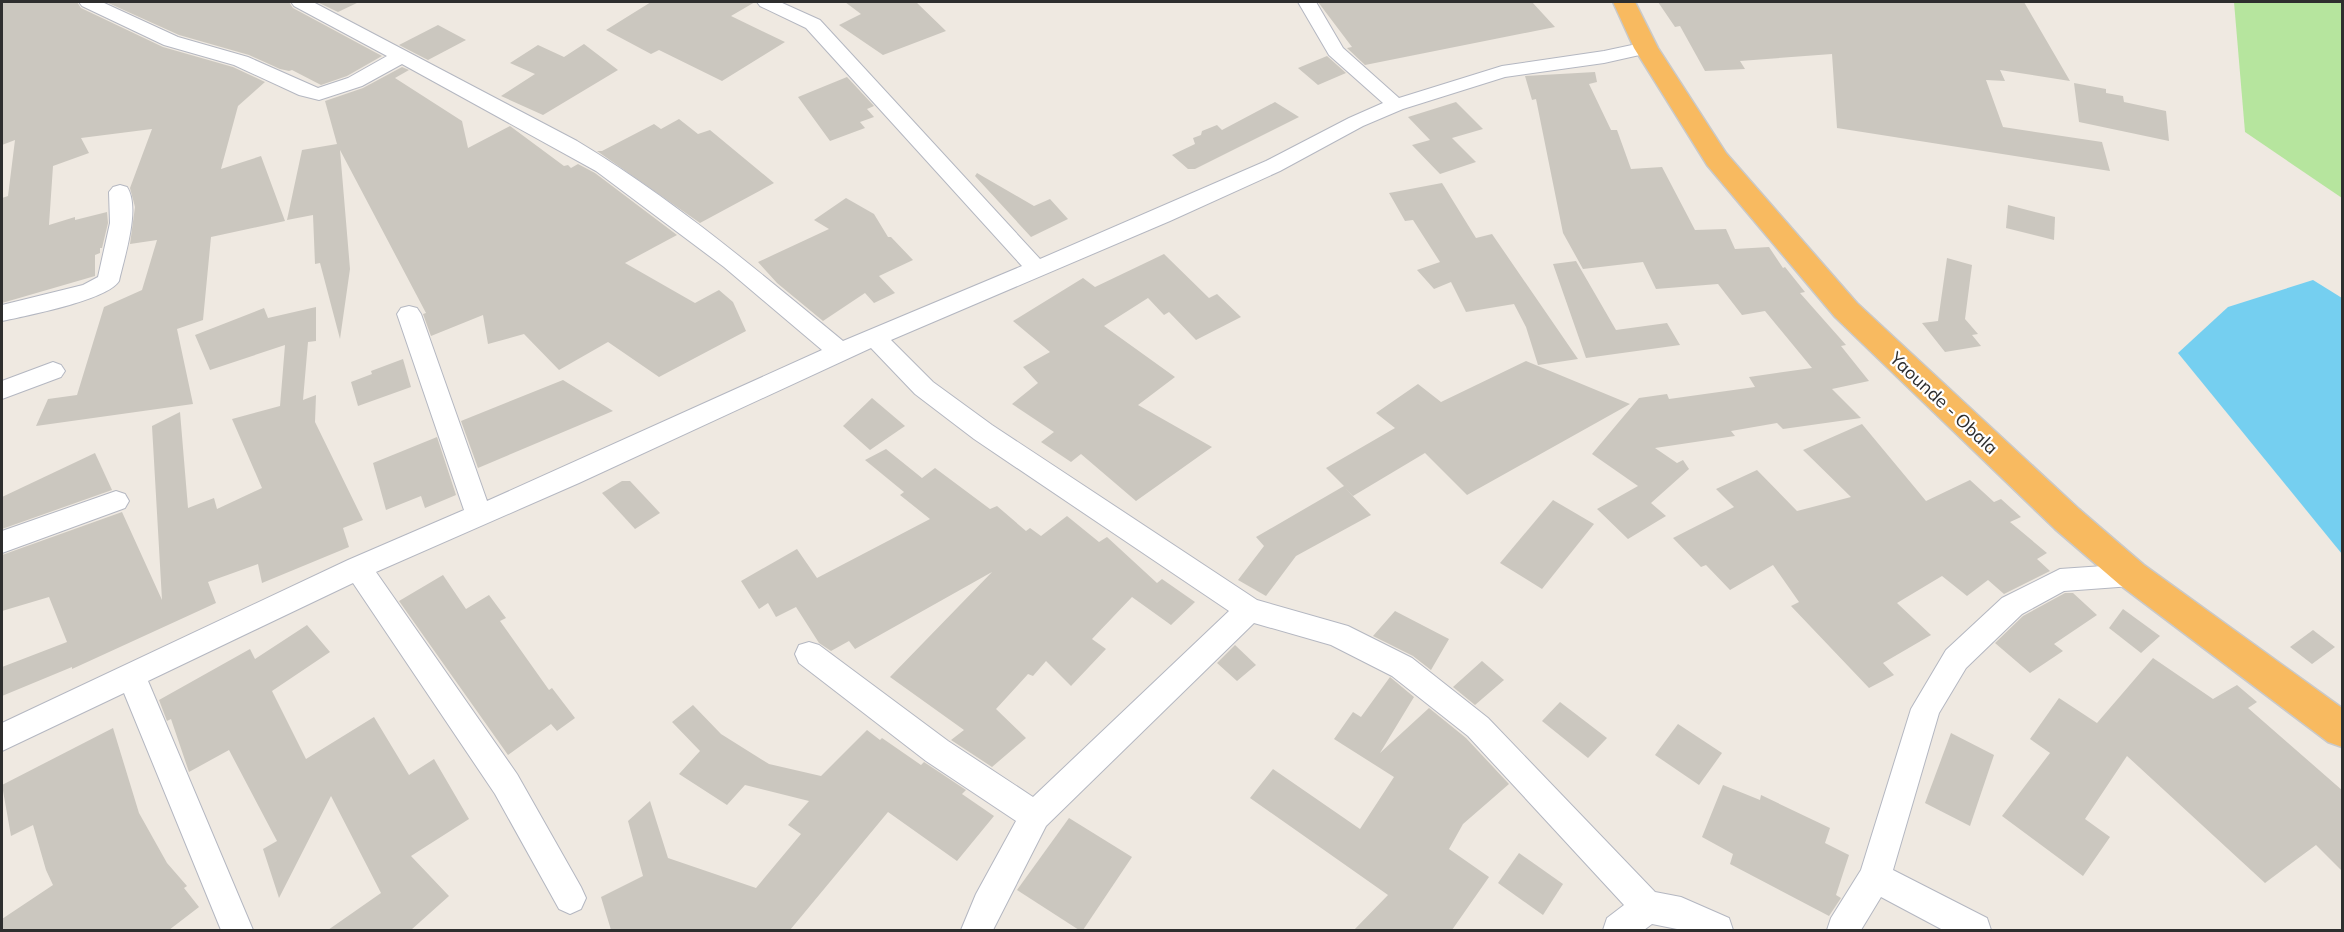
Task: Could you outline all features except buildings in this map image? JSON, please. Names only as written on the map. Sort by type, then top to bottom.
[{"type":"highway","name":"Yaounde - Obala","points":[[1624,2],[1646,48],[1716,159],[1846,310],[2067,519],[2132,575],[2343,730]]},
{"type":"street","points":[[88,2],[171,41],[241,61],[319,94],[355,82],[402,56]]},
{"type":"street","points":[[300,2],[570,146],[603,166],[732,262],[840,352]]},
{"type":"street","points":[[766,2],[813,24],[1037,269]]},
{"type":"street","points":[[1307,2],[1336,51],[1396,105]]},
{"type":"street","points":[[2,737],[358,568],[570,476],[840,352],[876,339],[1274,166],[1356,122],[1396,105],[1502,72],[1604,57],[1646,48]]},
{"type":"street","points":[[2,313],[90,291],[108,281],[121,223],[120,192]]},
{"type":"street","points":[[409,314],[479,515]]},
{"type":"street","points":[[876,339],[924,388],[983,432],[1249,610],[1338,634],[1402,667],[1478,728],[1647,907],[1681,913],[1718,930]]},
{"type":"street","points":[[2,390],[53,370]]},
{"type":"street","points":[[2,542],[116,501]]},
{"type":"street","points":[[358,568],[506,784],[570,898]]},
{"type":"street","points":[[1843,930],[1875,877],[1926,709],[1956,659],[2012,606],[2060,580],[2132,575]]},
{"type":"street","points":[[977,930],[987,905],[1035,816],[1165,688],[1249,610]]},
{"type":"street","points":[[809,654],[937,751],[1035,816]]},
{"type":"street","points":[[131,674],[237,930]]},
{"type":"street","points":[[1875,877],[1975,930]]},
{"type":"street","points":[[1619,930],[1647,907]]},
{"type":"green space","points":[[2234,2],[2342,2],[2342,198],[2245,132]]},
{"type":"water","points":[[2313,280],[2342,298],[2342,554],[2178,353],[2228,307]]}]
